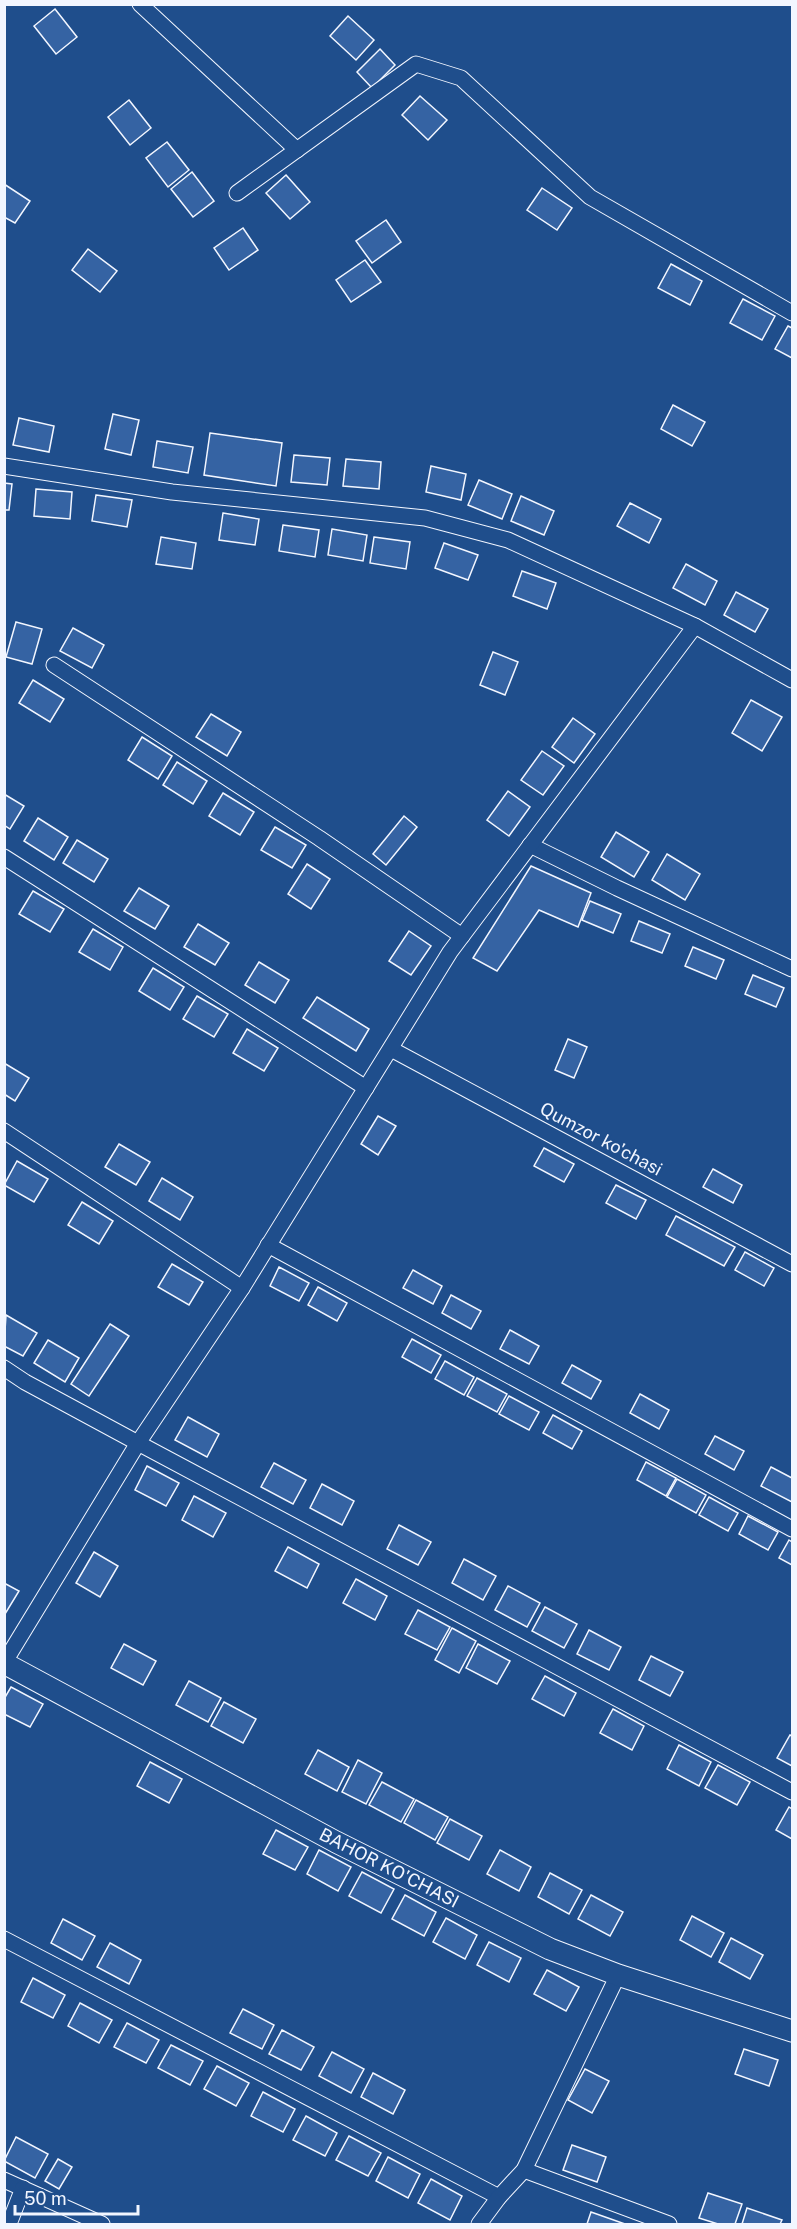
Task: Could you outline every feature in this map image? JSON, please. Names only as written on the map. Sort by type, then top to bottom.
[{"type":"street","points":[[140,4],[297,150]]},
{"type":"street","points":[[237,193],[416,64],[460,78],[590,197],[792,313]]},
{"type":"street","points":[[4,466],[171,492],[425,518],[508,540],[695,626],[792,680]]},
{"type":"street","points":[[4,1663],[138,1443],[242,1288],[450,952],[695,626]]},
{"type":"street","points":[[54,665],[319,838],[462,936]]},
{"type":"street","points":[[530,845],[792,969]]},
{"type":"street","points":[[4,857],[366,1088]]},
{"type":"street","name":"Qumzor ko'chasi","points":[[391,1049],[792,1263]]},
{"type":"street","points":[[4,1131],[242,1288]]},
{"type":"street","points":[[268,1245],[792,1529]]},
{"type":"street","points":[[4,1368],[25,1382],[138,1443],[792,1792]]},
{"type":"street","name":"BAHOR KO'CHASI","points":[[4,1663],[336,1842],[550,1949],[618,1975],[792,2031]]},
{"type":"street","points":[[4,1940],[499,2197]]},
{"type":"street","points":[[479,2224],[499,2197],[524,2170],[618,1975]]},
{"type":"street","points":[[524,2170],[669,2224]]},
{"type":"street","points":[[4,2180],[102,2224]]},
{"type":"street","points":[[9,2224],[22,2188]]},
{"type":"building","points":[[55,9],[77,37],[56,54],[34,26]]},
{"type":"building","points":[[348,16],[374,40],[356,60],[330,36]]},
{"type":"building","points":[[380,49],[395,65],[372,88],[357,72]]},
{"type":"building","points":[[420,96],[447,120],[428,140],[402,115]]},
{"type":"building","points":[[129,100],[151,128],[130,145],[108,117]]},
{"type":"building","points":[[167,142],[189,170],[168,187],[146,158]]},
{"type":"building","points":[[192,172],[214,201],[193,217],[171,189]]},
{"type":"building","points":[[286,175],[310,202],[290,219],[266,193]]},
{"type":"building","points":[[4,184],[30,201],[15,223],[4,217]]},
{"type":"building","points":[[542,188],[572,208],[557,230],[527,210]]},
{"type":"building","points":[[386,220],[401,242],[372,263],[356,241]]},
{"type":"building","points":[[243,228],[258,250],[229,270],[214,248]]},
{"type":"building","points":[[88,249],[117,271],[100,292],[72,270]]},
{"type":"building","points":[[365,260],[381,282],[351,302],[336,280]]},
{"type":"building","points":[[671,264],[702,281],[690,305],[658,288]]},
{"type":"building","points":[[743,299],[775,316],[762,340],[730,323]]},
{"type":"building","points":[[788,326],[792,328],[792,358],[775,349]]},
{"type":"building","points":[[673,405],[705,422],[692,446],[661,429]]},
{"type":"building","points":[[113,414],[139,420],[131,455],[105,449]]},
{"type":"building","points":[[19,418],[54,426],[49,452],[13,445]]},
{"type":"building","points":[[210,433],[282,443],[276,486],[204,475]]},
{"type":"building","points":[[157,441],[193,447],[188,473],[153,467]]},
{"type":"building","points":[[294,455],[330,458],[327,485],[291,482]]},
{"type":"building","points":[[346,459],[381,462],[379,489],[343,486]]},
{"type":"building","points":[[431,466],[466,474],[461,500],[426,492]]},
{"type":"building","points":[[479,480],[512,494],[502,519],[468,505]]},
{"type":"building","points":[[4,483],[12,484],[9,510],[4,510]]},
{"type":"building","points":[[36,489],[72,492],[70,519],[34,516]]},
{"type":"building","points":[[96,495],[132,500],[127,527],[92,521]]},
{"type":"building","points":[[521,496],[554,511],[544,535],[511,521]]},
{"type":"building","points":[[630,503],[661,519],[649,543],[617,526]]},
{"type":"building","points":[[223,513],[259,519],[255,545],[219,540]]},
{"type":"building","points":[[283,525],[319,530],[315,557],[279,551]]},
{"type":"building","points":[[332,529],[367,535],[363,561],[328,555]]},
{"type":"building","points":[[161,537],[196,543],[192,569],[156,564]]},
{"type":"building","points":[[374,537],[410,542],[406,569],[370,563]]},
{"type":"building","points":[[444,543],[478,555],[468,580],[435,568]]},
{"type":"building","points":[[686,564],[717,581],[705,605],[673,588]]},
{"type":"building","points":[[522,571],[556,583],[547,609],[513,596]]},
{"type":"building","points":[[736,592],[768,609],[755,632],[724,615]]},
{"type":"building","points":[[16,622],[42,629],[32,664],[6,657]]},
{"type":"building","points":[[73,628],[104,645],[92,668],[60,651]]},
{"type":"building","points":[[493,652],[518,662],[505,695],[480,685]]},
{"type":"building","points":[[33,680],[64,699],[50,722],[19,703]]},
{"type":"building","points":[[751,700],[782,717],[762,751],[732,733]]},
{"type":"building","points":[[211,714],[241,732],[227,756],[196,737]]},
{"type":"building","points":[[573,718],[595,734],[574,763],[552,747]]},
{"type":"building","points":[[142,737],[172,756],[158,779],[128,760]]},
{"type":"building","points":[[542,751],[564,766],[543,795],[521,780]]},
{"type":"building","points":[[177,762],[207,781],[193,804],[163,785]]},
{"type":"building","points":[[508,791],[530,807],[509,836],[487,820]]},
{"type":"building","points":[[223,793],[254,812],[240,835],[209,816]]},
{"type":"building","points":[[4,794],[24,806],[10,829],[4,825]]},
{"type":"building","points":[[404,816],[417,827],[386,865],[373,854]]},
{"type":"building","points":[[38,818],[68,837],[54,860],[24,841]]},
{"type":"building","points":[[275,827],[306,845],[292,868],[261,850]]},
{"type":"building","points":[[616,832],[649,852],[634,877],[601,857]]},
{"type":"building","points":[[77,840],[108,859],[94,882],[63,863]]},
{"type":"building","points":[[667,854],[700,874],[685,900],[652,880]]},
{"type":"building","points":[[307,864],[330,879],[311,909],[288,894]]},
{"type":"building","points":[[531,866],[591,893],[578,927],[539,910],[497,971],[473,958]]},
{"type":"building","points":[[139,888],[169,906],[155,929],[124,911]]},
{"type":"building","points":[[33,891],[64,909],[50,932],[19,914]]},
{"type":"building","points":[[590,901],[621,914],[613,933],[582,920]]},
{"type":"building","points":[[639,921],[670,934],[662,953],[631,941]]},
{"type":"building","points":[[198,924],[229,943],[215,965],[184,947]]},
{"type":"building","points":[[93,929],[123,947],[110,970],[79,952]]},
{"type":"building","points":[[409,931],[431,946],[411,975],[389,961]]},
{"type":"building","points":[[693,947],[724,960],[716,979],[685,966]]},
{"type":"building","points":[[259,962],[289,980],[275,1003],[245,985]]},
{"type":"building","points":[[153,968],[184,987],[170,1010],[139,991]]},
{"type":"building","points":[[753,975],[784,988],[776,1007],[745,994]]},
{"type":"building","points":[[197,996],[228,1014],[214,1037],[183,1019]]},
{"type":"building","points":[[317,997],[369,1029],[356,1051],[303,1018]]},
{"type":"building","points":[[247,1029],[278,1048],[264,1071],[233,1053]]},
{"type":"building","points":[[568,1039],[587,1047],[574,1078],[555,1070]]},
{"type":"building","points":[[4,1063],[29,1078],[15,1101],[4,1094]]},
{"type":"building","points":[[378,1116],[396,1126],[378,1155],[361,1144]]},
{"type":"building","points":[[119,1144],[150,1162],[136,1185],[105,1167]]},
{"type":"building","points":[[544,1148],[574,1164],[564,1182],[534,1166]]},
{"type":"building","points":[[17,1161],[48,1179],[34,1202],[4,1185]]},
{"type":"building","points":[[713,1169],[742,1185],[733,1203],[703,1187]]},
{"type":"building","points":[[162,1178],[193,1197],[180,1220],[149,1201]]},
{"type":"building","points":[[616,1185],[646,1200],[636,1219],[606,1203]]},
{"type":"building","points":[[82,1202],[113,1221],[99,1244],[68,1225]]},
{"type":"building","points":[[676,1216],[735,1247],[724,1266],[666,1235]]},
{"type":"building","points":[[745,1252],[774,1268],[764,1286],[735,1270]]},
{"type":"building","points":[[172,1264],[203,1282],[189,1305],[158,1287]]},
{"type":"building","points":[[279,1267],[309,1283],[299,1301],[270,1286]]},
{"type":"building","points":[[413,1270],[442,1286],[433,1304],[403,1288]]},
{"type":"building","points":[[318,1287],[347,1303],[337,1321],[308,1305]]},
{"type":"building","points":[[451,1295],[481,1311],[471,1329],[442,1313]]},
{"type":"building","points":[[6,1315],[37,1333],[23,1356],[4,1346]]},
{"type":"building","points":[[110,1324],[129,1336],[89,1396],[71,1384]]},
{"type":"building","points":[[510,1330],[539,1346],[529,1364],[500,1349]]},
{"type":"building","points":[[412,1339],[441,1355],[431,1373],[402,1357]]},
{"type":"building","points":[[48,1340],[79,1358],[65,1382],[34,1363]]},
{"type":"building","points":[[445,1361],[474,1377],[464,1395],[435,1379]]},
{"type":"building","points":[[572,1365],[601,1381],[591,1399],[562,1383]]},
{"type":"building","points":[[477,1378],[507,1394],[497,1412],[467,1396]]},
{"type":"building","points":[[640,1394],[669,1410],[659,1429],[630,1413]]},
{"type":"building","points":[[509,1396],[539,1412],[529,1430],[499,1414]]},
{"type":"building","points":[[553,1415],[582,1431],[572,1449],[543,1433]]},
{"type":"building","points":[[188,1417],[219,1434],[207,1457],[175,1440]]},
{"type":"building","points":[[715,1436],[744,1451],[734,1470],[705,1454]]},
{"type":"building","points":[[646,1462],[676,1478],[666,1496],[637,1480]]},
{"type":"building","points":[[274,1463],[306,1480],[293,1504],[261,1487]]},
{"type":"building","points":[[147,1466],[179,1483],[166,1506],[135,1490]]},
{"type":"building","points":[[771,1467],[792,1478],[792,1502],[761,1486]]},
{"type":"building","points":[[677,1479],[706,1495],[696,1513],[667,1497]]},
{"type":"building","points":[[322,1484],[354,1501],[342,1525],[310,1508]]},
{"type":"building","points":[[194,1496],[226,1513],[213,1537],[182,1520]]},
{"type":"building","points":[[709,1497],[738,1513],[728,1531],[699,1515]]},
{"type":"building","points":[[748,1516],[778,1532],[768,1550],[739,1534]]},
{"type":"building","points":[[399,1525],[431,1542],[418,1565],[387,1549]]},
{"type":"building","points":[[789,1540],[792,1542],[792,1565],[779,1558]]},
{"type":"building","points":[[288,1547],[319,1564],[307,1588],[275,1571]]},
{"type":"building","points":[[94,1552],[118,1566],[100,1597],[76,1583]]},
{"type":"building","points":[[464,1559],[496,1576],[483,1600],[452,1583]]},
{"type":"building","points":[[356,1579],[387,1596],[375,1620],[343,1603]]},
{"type":"building","points":[[4,1583],[19,1591],[5,1614],[4,1614]]},
{"type":"building","points":[[508,1586],[540,1603],[527,1627],[495,1610]]},
{"type":"building","points":[[545,1607],[577,1624],[564,1648],[532,1631]]},
{"type":"building","points":[[418,1610],[450,1627],[437,1650],[405,1634]]},
{"type":"building","points":[[452,1628],[476,1641],[459,1673],[435,1660]]},
{"type":"building","points":[[589,1630],[621,1647],[609,1670],[577,1654]]},
{"type":"building","points":[[124,1644],[156,1661],[143,1685],[111,1668]]},
{"type":"building","points":[[478,1644],[510,1661],[497,1684],[466,1668]]},
{"type":"building","points":[[651,1656],[683,1672],[670,1696],[639,1680]]},
{"type":"building","points":[[545,1676],[576,1693],[564,1716],[532,1699]]},
{"type":"building","points":[[189,1681],[221,1698],[208,1722],[176,1705]]},
{"type":"building","points":[[11,1687],[43,1704],[30,1727],[4,1714],[4,1699]]},
{"type":"building","points":[[224,1702],[256,1719],[243,1743],[211,1726]]},
{"type":"building","points":[[613,1709],[644,1726],[632,1750],[600,1733]]},
{"type":"building","points":[[790,1735],[792,1736],[792,1766],[777,1758]]},
{"type":"building","points":[[679,1745],[711,1762],[699,1786],[667,1769]]},
{"type":"building","points":[[318,1750],[349,1767],[337,1791],[305,1774]]},
{"type":"building","points":[[358,1760],[382,1773],[366,1804],[342,1792]]},
{"type":"building","points":[[150,1762],[182,1779],[169,1803],[137,1786]]},
{"type":"building","points":[[718,1765],[750,1782],[737,1805],[705,1788]]},
{"type":"building","points":[[382,1782],[414,1799],[401,1822],[369,1805]]},
{"type":"building","points":[[416,1800],[448,1817],[435,1840],[404,1823]]},
{"type":"building","points":[[789,1807],[792,1809],[792,1839],[776,1830]]},
{"type":"building","points":[[450,1819],[482,1836],[469,1860],[437,1843]]},
{"type":"building","points":[[276,1830],[308,1847],[295,1870],[263,1854]]},
{"type":"building","points":[[319,1850],[351,1867],[338,1891],[307,1874]]},
{"type":"building","points":[[500,1850],[531,1867],[519,1891],[487,1874]]},
{"type":"building","points":[[362,1872],[394,1889],[381,1913],[349,1896]]},
{"type":"building","points":[[550,1873],[582,1890],[569,1914],[538,1897]]},
{"type":"building","points":[[405,1895],[436,1912],[424,1936],[392,1919]]},
{"type":"building","points":[[591,1895],[623,1912],[610,1936],[578,1919]]},
{"type":"building","points":[[692,1916],[724,1933],[711,1957],[680,1940]]},
{"type":"building","points":[[446,1918],[477,1935],[465,1959],[433,1942]]},
{"type":"building","points":[[63,1919],[95,1936],[82,1960],[51,1943]]},
{"type":"building","points":[[731,1938],[763,1955],[750,1979],[719,1962]]},
{"type":"building","points":[[489,1942],[521,1958],[509,1982],[477,1965]]},
{"type":"building","points":[[110,1943],[141,1960],[129,1984],[97,1967]]},
{"type":"building","points":[[547,1970],[579,1987],[566,2011],[534,1994]]},
{"type":"building","points":[[33,1978],[65,1995],[53,2018],[21,2002]]},
{"type":"building","points":[[80,2003],[112,2020],[99,2043],[68,2026]]},
{"type":"building","points":[[243,2009],[274,2025],[262,2049],[230,2033]]},
{"type":"building","points":[[127,2023],[159,2040],[146,2063],[114,2047]]},
{"type":"building","points":[[282,2030],[314,2047],[301,2070],[269,2054]]},
{"type":"building","points":[[171,2045],[203,2061],[190,2085],[158,2068]]},
{"type":"building","points":[[744,2049],[778,2060],[769,2086],[735,2074]]},
{"type":"building","points":[[332,2052],[364,2069],[351,2093],[319,2076]]},
{"type":"building","points":[[217,2066],[249,2083],[236,2106],[204,2089]]},
{"type":"building","points":[[585,2069],[609,2081],[592,2113],[568,2100]]},
{"type":"building","points":[[373,2073],[405,2090],[393,2114],[361,2097]]},
{"type":"building","points":[[263,2092],[295,2109],[283,2132],[251,2116]]},
{"type":"building","points":[[306,2116],[337,2133],[325,2156],[293,2140]]},
{"type":"building","points":[[349,2136],[381,2153],[368,2176],[336,2160]]},
{"type":"building","points":[[16,2137],[48,2154],[35,2178],[4,2161]]},
{"type":"building","points":[[572,2145],[606,2157],[597,2182],[563,2170]]},
{"type":"building","points":[[388,2157],[420,2174],[408,2198],[376,2181]]},
{"type":"building","points":[[58,2159],[72,2167],[59,2189],[45,2181]]},
{"type":"building","points":[[431,2179],[462,2196],[450,2220],[418,2203]]},
{"type":"building","points":[[708,2193],[742,2204],[735,2224],[718,2224],[699,2218]]},
{"type":"building","points":[[747,2208],[782,2220],[780,2224],[742,2224]]},
{"type":"building","points":[[591,2212],[625,2224],[587,2224]]}]
